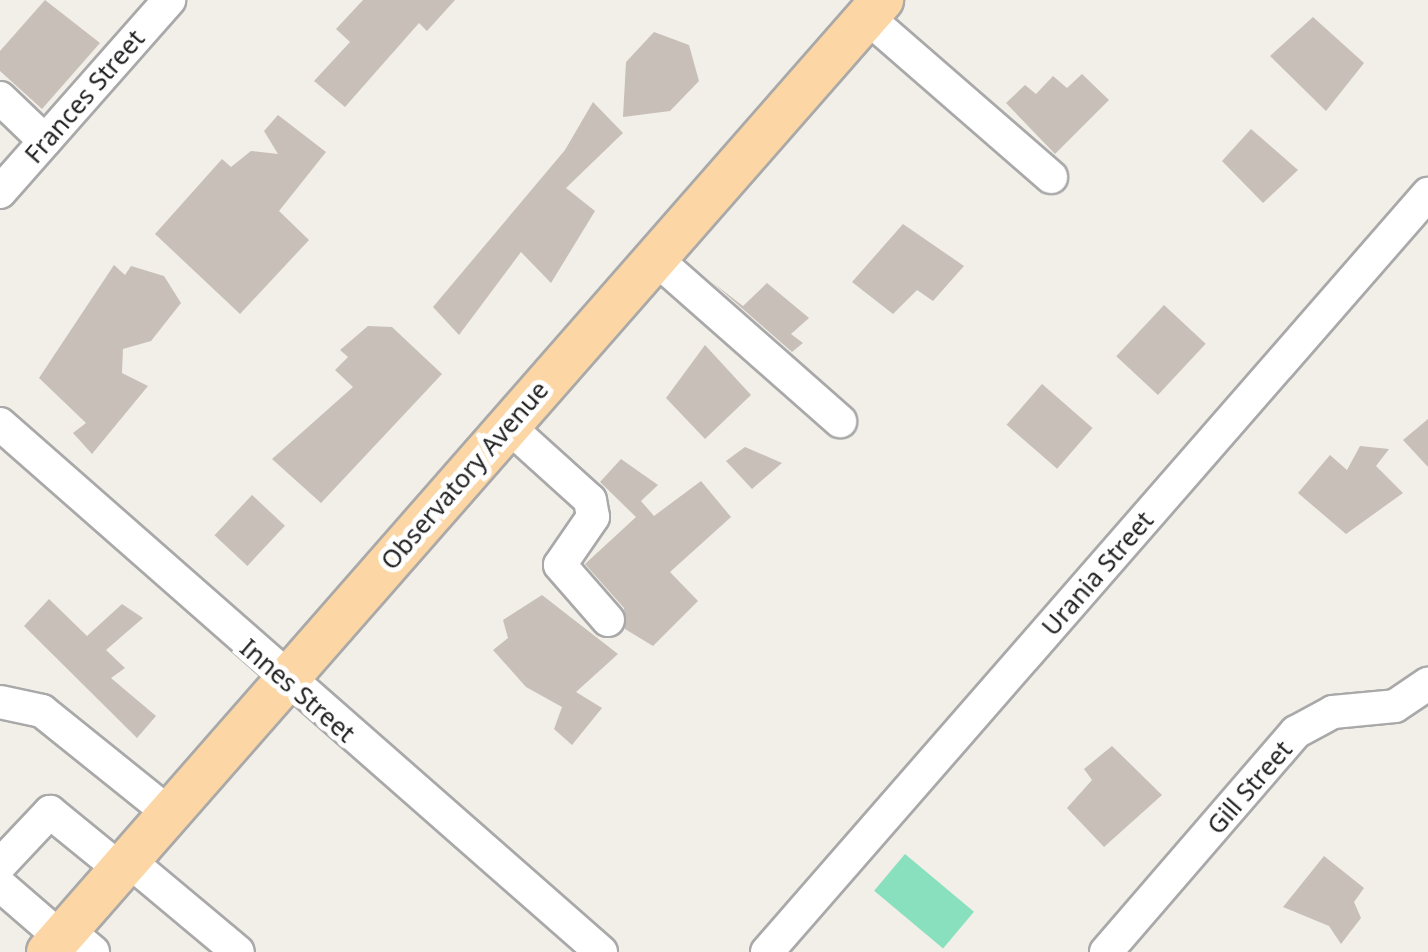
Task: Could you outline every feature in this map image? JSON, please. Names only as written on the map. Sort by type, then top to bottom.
[{"type":"main road","name":"Observatory Avenue","points":[[67,943],[124,864],[869,15]]},
{"type":"street","name":"Frances Street","points":[[0,192],[169,0]]},
{"type":"street","points":[[869,15],[1043,184]]},
{"type":"street","points":[[3,107],[45,141]]},
{"type":"street","name":"Urania Street","points":[[767,952],[1428,194]]},
{"type":"street","points":[[655,258],[840,421]]},
{"type":"street","name":"Innes Street","points":[[0,424],[284,680],[600,952]]},
{"type":"street","points":[[508,426],[590,500],[593,517],[560,564],[608,620]]},
{"type":"street","name":"Gill Street","points":[[1106,952],[1296,732],[1333,712],[1395,706],[1428,684]]},
{"type":"street","points":[[0,702],[42,711],[169,812]]},
{"type":"street","points":[[0,865],[50,812],[238,952]]},
{"type":"street","points":[[0,886],[67,943]]},
{"type":"green space","points":[[905,854],[974,912],[943,949],[874,891]]},
{"type":"building","points":[[45,0],[100,43],[42,109],[0,71],[0,51]]},
{"type":"building","points":[[363,0],[455,0],[427,31],[419,23],[345,107],[314,81],[350,42],[336,29]]},
{"type":"building","points":[[1313,17],[1364,63],[1326,111],[1270,56]]},
{"type":"building","points":[[654,32],[689,45],[699,81],[670,111],[623,117],[626,62]]},
{"type":"building","points":[[1082,74],[1109,100],[1055,154],[1006,103],[1025,85],[1036,94],[1053,76],[1067,88]]},
{"type":"building","points":[[593,102],[623,133],[566,188],[595,211],[551,283],[521,252],[459,335],[433,307],[565,150]]},
{"type":"building","points":[[278,115],[326,152],[279,211],[309,240],[240,314],[155,234],[222,159],[231,167],[251,151],[278,154],[264,131]]},
{"type":"building","points":[[1251,129],[1298,170],[1263,203],[1222,161]]},
{"type":"building","points":[[903,224],[964,266],[933,301],[917,290],[893,314],[852,282]]},
{"type":"building","points":[[114,265],[125,275],[131,266],[164,276],[181,303],[151,341],[123,349],[122,373],[148,386],[92,454],[73,433],[86,423],[39,378]]},
{"type":"building","points":[[712,282],[743,306],[767,283],[809,318],[791,334],[803,343],[792,352]]},
{"type":"building","points":[[1164,305],[1206,344],[1158,395],[1116,356]]},
{"type":"building","points":[[368,326],[392,327],[442,374],[321,503],[272,459],[353,387],[335,370],[348,357],[340,350]]},
{"type":"building","points":[[705,345],[751,395],[705,439],[666,398]]},
{"type":"building","points":[[1042,384],[1093,428],[1057,469],[1007,425]]},
{"type":"building","points":[[1428,419],[1428,467],[1403,440]]},
{"type":"building","points":[[1360,446],[1389,449],[1376,466],[1403,493],[1346,534],[1298,493],[1330,455],[1347,470]]},
{"type":"building","points":[[745,447],[782,463],[752,489],[726,461]]},
{"type":"building","points":[[621,459],[658,485],[641,501],[654,516],[701,481],[731,517],[670,572],[698,601],[653,646],[625,629],[624,608],[585,564],[636,517],[600,482]]},
{"type":"building","points":[[252,495],[285,526],[247,566],[214,535]]},
{"type":"building","points":[[542,595],[618,654],[576,692],[602,708],[572,745],[554,729],[562,707],[526,687],[493,650],[508,638],[503,620]]},
{"type":"building","points":[[49,599],[87,636],[122,604],[143,618],[106,650],[125,668],[111,678],[156,716],[137,738],[24,626]]},
{"type":"building","points":[[1112,746],[1162,795],[1104,847],[1067,808],[1092,780],[1084,769]]},
{"type":"building","points":[[1324,856],[1364,888],[1354,902],[1361,918],[1341,944],[1329,926],[1283,907]]}]
